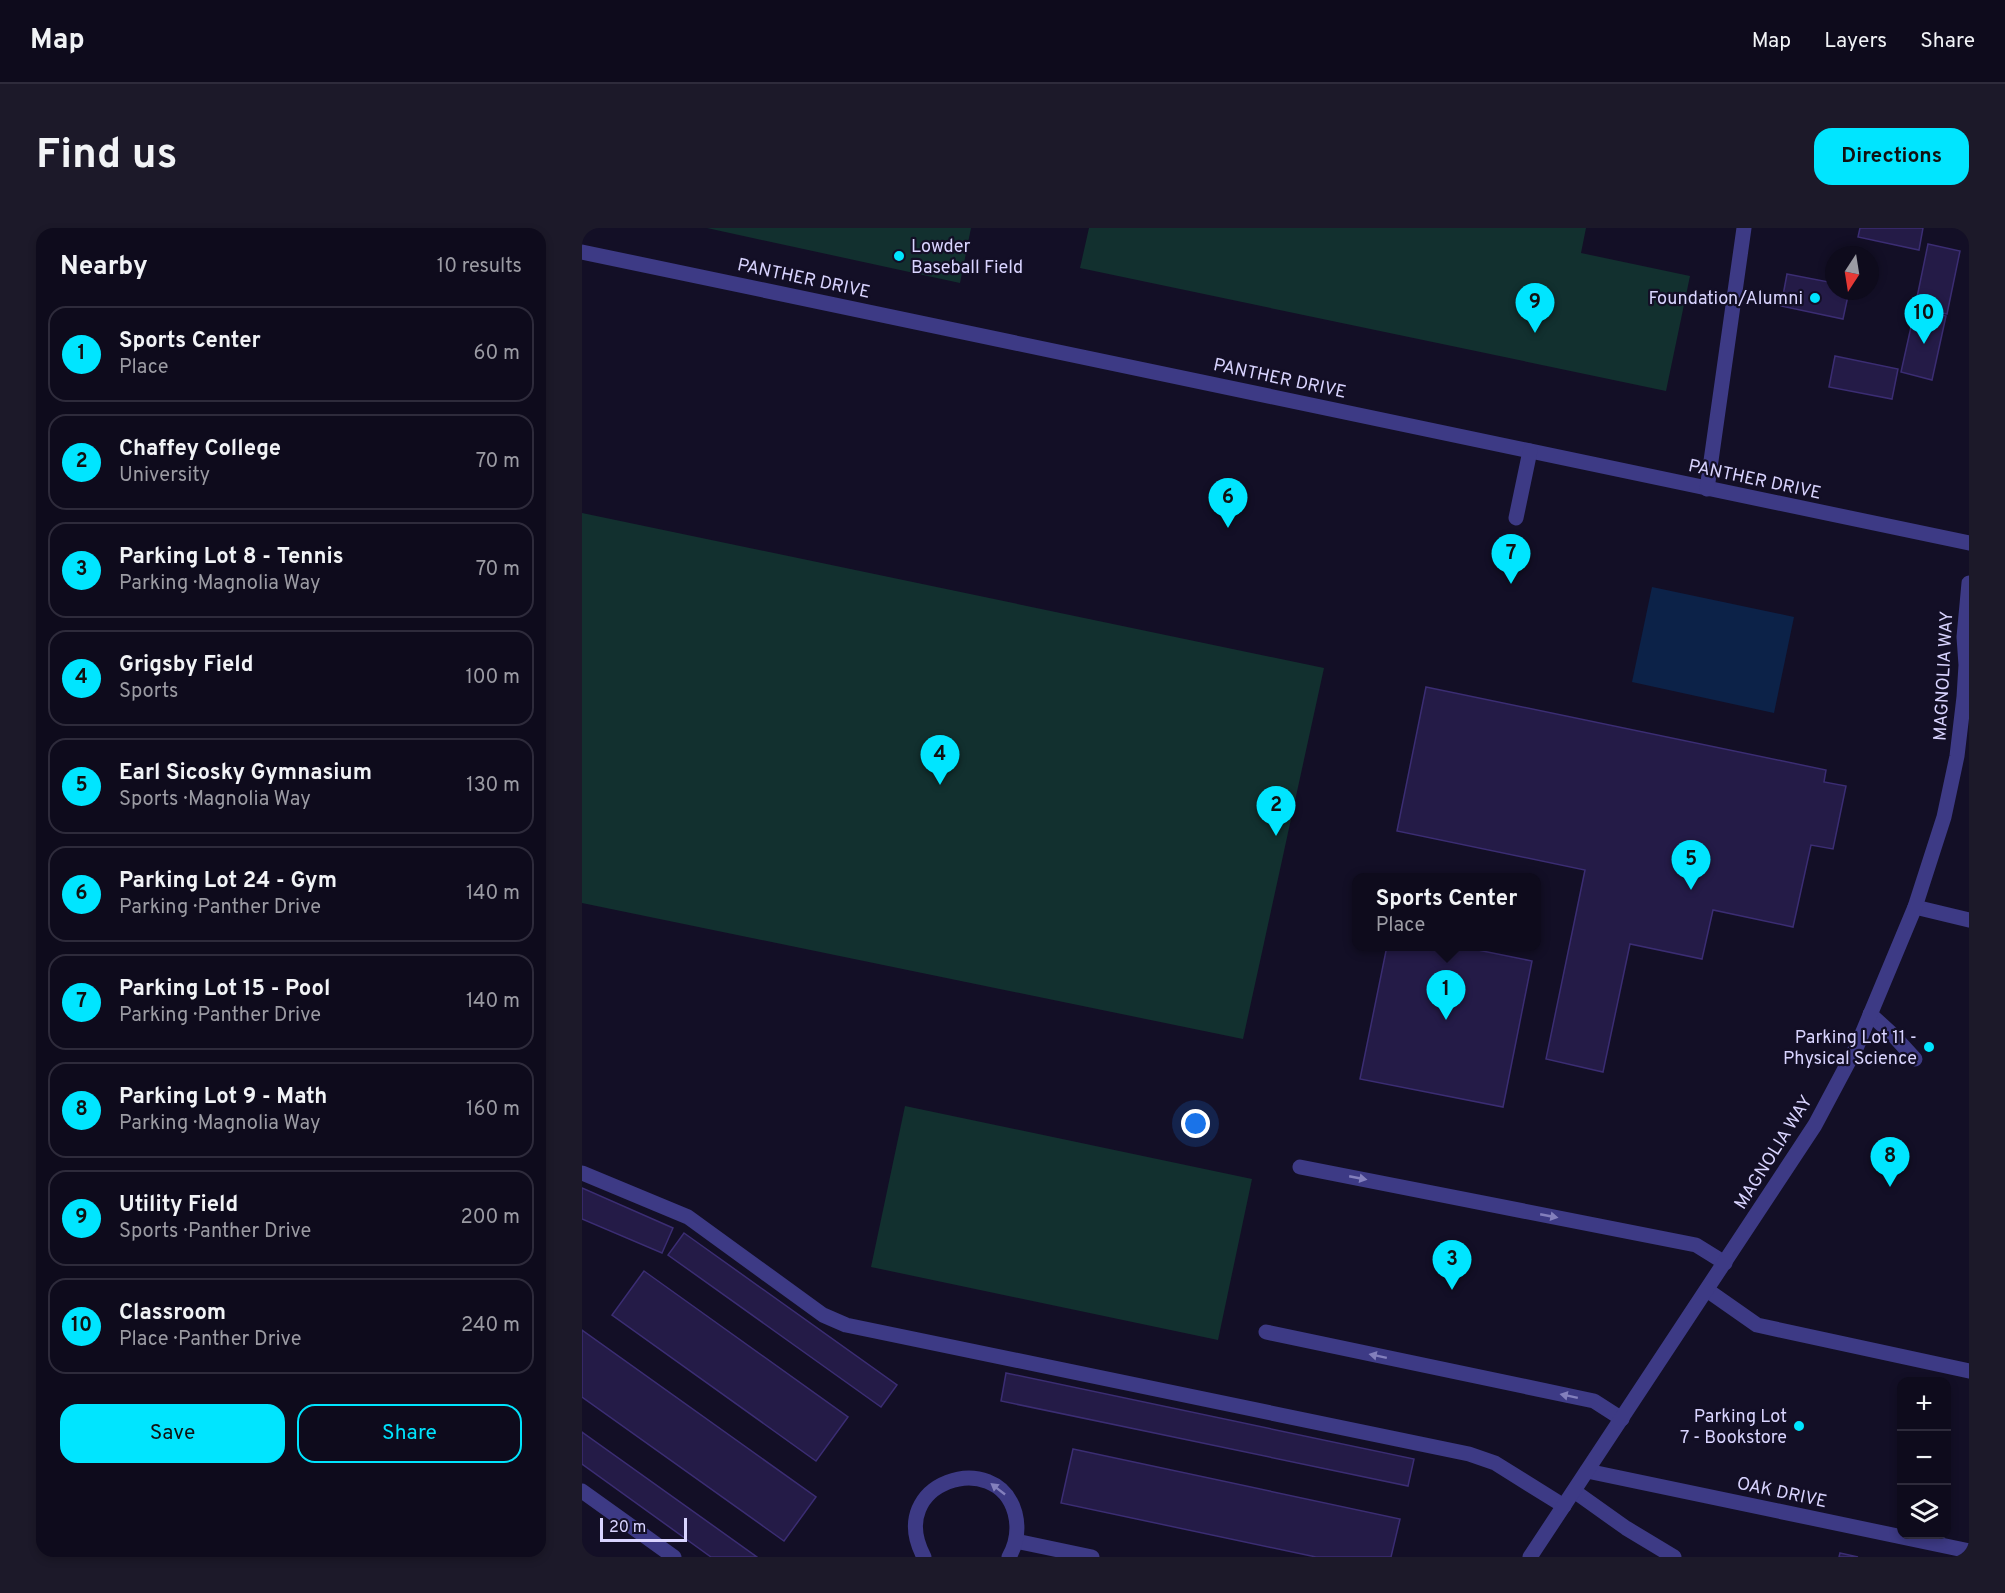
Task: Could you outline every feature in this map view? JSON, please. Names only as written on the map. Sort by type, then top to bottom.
[{"type":"street","points":[[1707,489],[1744,228]]},
{"type":"street","name":"PANTHER DRIVE","points":[[582,252],[1969,543]]},
{"type":"street","points":[[1516,518],[1530,451]]},
{"type":"street","name":"MAGNOLIA WAY","points":[[1530,1557],[1815,1125],[1857,1046],[1915,907],[1944,817],[1957,756],[1966,676],[1964,637],[1969,583]]},
{"type":"street","points":[[1915,907],[1969,920]]},
{"type":"street","points":[[1870,1014],[1915,1059]]},
{"type":"street","points":[[1300,1167],[1696,1245],[1725,1263]]},
{"type":"street","points":[[582,1173],[688,1217],[823,1315],[846,1324],[1469,1454],[1495,1463],[1564,1506]]},
{"type":"street","points":[[1707,1290],[1757,1325],[1969,1371]]},
{"type":"street","points":[[1266,1332],[1594,1401],[1622,1419]]},
{"type":"street","name":"OAK DRIVE","points":[[1587,1471],[1969,1551]]},
{"type":"street","points":[[924,1557],[917,1541],[916,1524],[920,1508],[935,1489],[958,1478],[975,1478],[991,1484],[1004,1494],[1013,1508],[1018,1524],[1016,1541],[1009,1557]]},
{"type":"street","points":[[582,1491],[674,1557]]},
{"type":"street","points":[[1574,1491],[1626,1528],[1674,1557]]},
{"type":"street","points":[[1016,1541],[1092,1557]]},
{"type":"green space","name":"Lowder Baseball Field","points":[[707,228],[971,228],[960,283]]},
{"type":"green space","points":[[1089,228],[1586,228],[1581,253],[1690,276],[1666,391],[1080,268]]},
{"type":"green space","points":[[582,513],[1324,668],[1243,1039],[582,903]]},
{"type":"green space","points":[[905,1106],[1252,1179],[1218,1340],[871,1267]]},
{"type":"water","points":[[1652,587],[1794,617],[1774,713],[1632,682]]},
{"type":"building","points":[[1860,228],[1923,228],[1919,250],[1858,237]]},
{"type":"building","points":[[1928,244],[1960,251],[1947,314],[1915,307]]},
{"type":"building","name":"Foundation/Alumni","points":[[1787,274],[1825,281],[1825,300],[1847,300],[1843,319],[1781,306]]},
{"type":"building","points":[[1915,309],[1946,316],[1932,380],[1901,372]]},
{"type":"building","points":[[1835,356],[1898,369],[1892,399],[1829,387]]},
{"type":"building","points":[[1426,687],[1826,770],[1824,782],[1846,786],[1833,849],[1811,845],[1793,927],[1713,910],[1702,959],[1630,944],[1603,1072],[1546,1059],[1585,870],[1397,831]]},
{"type":"building","points":[[1386,951],[1483,951],[1532,961],[1503,1107],[1360,1079]]},
{"type":"building","points":[[582,1188],[673,1228],[662,1253],[582,1219]]},
{"type":"building","points":[[684,1233],[897,1385],[881,1407],[668,1255]]},
{"type":"building","points":[[644,1271],[848,1417],[816,1461],[612,1315]]},
{"type":"building","points":[[582,1330],[816,1497],[784,1541],[582,1397]]},
{"type":"building","points":[[1006,1373],[1414,1459],[1408,1486],[1001,1401]]},
{"type":"building","points":[[582,1432],[757,1557],[711,1557],[582,1464]]},
{"type":"building","points":[[1073,1449],[1400,1519],[1391,1557],[1316,1557],[1061,1503]]},
{"type":"building","points":[[1840,1553],[1858,1557],[1839,1557]]},
{"type":"place","name":"Lowder Baseball Field","points":[[899,256]]},
{"type":"place","name":"Foundation/Alumni","points":[[1815,298]]},
{"type":"place","name":"Utility Field","points":[[1535,333]]},
{"type":"place","name":"Classroom","points":[[1924,344]]},
{"type":"place","name":"Parking Lot 24 - Gym","points":[[1228,528]]},
{"type":"place","name":"Parking Lot 15 - Pool","points":[[1511,584]]},
{"type":"place","name":"Grigsby Field","points":[[940,785]]},
{"type":"place","name":"Chaffey College","points":[[1276,836]]},
{"type":"place","name":"Earl Sicosky Gymnasium","points":[[1691,890]]},
{"type":"place","name":"Sports Center","points":[[1446,1020]]},
{"type":"place","name":"Parking Lot 11 - Physical Science","points":[[1929,1047]]},
{"type":"place","name":"Parking Lot 9 - Math","points":[[1890,1187]]},
{"type":"place","name":"Parking Lot 8 - Tennis","points":[[1452,1290]]},
{"type":"place","name":"Parking Lot 7 - Bookstore","points":[[1799,1426]]}]
